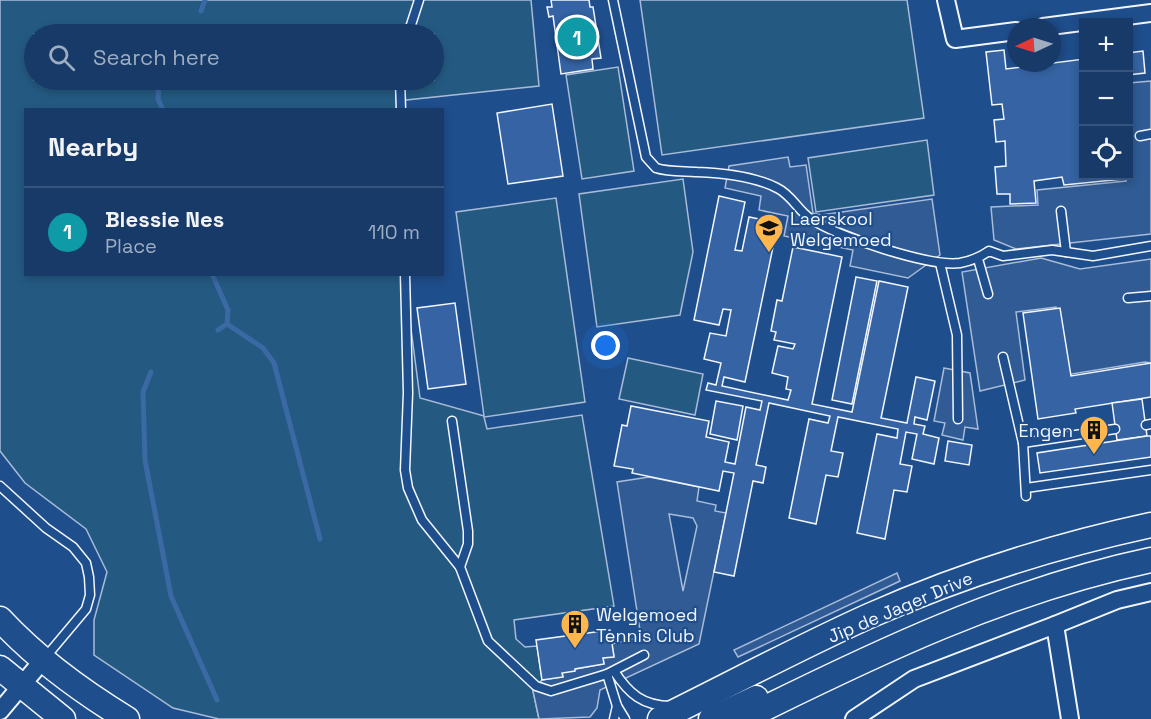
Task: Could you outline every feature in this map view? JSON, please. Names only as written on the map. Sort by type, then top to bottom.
[{"type":"main road","name":"Jip de Jager Drive","points":[[660,719],[869,616],[947,585],[1072,542],[1151,525]]},
{"type":"main road","name":"Jip de Jager Drive","points":[[854,664],[959,617],[1052,584],[1151,560]]},
{"type":"main road","points":[[0,619],[43,660],[79,688],[127,719]]},
{"type":"main road","points":[[711,719],[794,680],[854,664]]},
{"type":"main road","points":[[743,719],[854,664]]},
{"type":"main road","points":[[0,668],[63,719]]},
{"type":"street","points":[[946,0],[955,39],[1007,32]]},
{"type":"street","points":[[1061,25],[1151,13]]},
{"type":"street","points":[[854,719],[914,679],[1117,600],[1151,592]]},
{"type":"street","points":[[1055,625],[1070,719]]},
{"type":"street","points":[[0,711],[43,660]]},
{"type":"lane","points":[[411,24],[419,0]]},
{"type":"lane","points":[[613,0],[650,163],[662,170],[736,176],[777,188],[792,199],[807,217],[823,227],[940,263],[958,263],[978,259],[989,251],[1003,256],[1040,250],[1093,256],[1151,246]]},
{"type":"lane","points":[[400,90],[401,108]]},
{"type":"lane","points":[[1140,136],[1151,134]]},
{"type":"lane","points":[[1061,211],[1066,252]]},
{"type":"lane","points":[[978,259],[988,294]]},
{"type":"lane","points":[[940,263],[957,334],[958,419]]},
{"type":"lane","points":[[405,276],[408,393],[405,470],[408,488],[422,520],[460,567],[488,641],[536,686],[551,691],[611,673],[644,655]]},
{"type":"lane","points":[[1128,298],[1151,296]]},
{"type":"lane","points":[[1003,357],[1023,443],[1026,492],[1151,470]]},
{"type":"lane","points":[[452,421],[468,531],[468,544],[460,567]]},
{"type":"lane","points":[[1023,443],[1115,429]]},
{"type":"lane","points":[[0,486],[39,522],[73,547],[86,563],[90,594],[86,609],[43,660]]},
{"type":"lane","points":[[611,673],[629,692],[643,701],[661,706],[694,702]]},
{"type":"lane","points":[[611,673],[617,706],[625,719]]},
{"type":"lane","points":[[614,719],[617,706]]},
{"type":"shaded area","points":[[0,0],[531,0],[539,86],[397,101],[396,108],[24,108],[24,276],[404,276],[420,398],[484,416],[456,212],[556,198],[585,402],[484,417],[487,429],[582,415],[614,606],[514,620],[516,639],[525,647],[537,646],[542,680],[533,691],[539,719],[219,719],[173,708],[94,655],[94,620],[107,572],[86,529],[25,483],[0,451]]},
{"type":"shaded area","points":[[640,0],[907,0],[924,118],[662,155]]},
{"type":"shaded area","points":[[618,67],[634,171],[582,179],[566,75]]},
{"type":"shaded area","points":[[1151,81],[1151,234],[1016,249],[994,240],[991,207],[1038,205],[1037,190],[1133,180],[1133,83]]},
{"type":"shaded area","points":[[927,140],[934,195],[816,212],[808,158]]},
{"type":"shaded area","points":[[788,157],[790,167],[806,165],[813,213],[821,215],[932,199],[940,255],[908,278],[850,266],[853,250],[784,236],[788,216],[759,210],[761,196],[725,188],[729,166]]},
{"type":"shaded area","points":[[683,179],[693,252],[680,315],[597,327],[579,194]]},
{"type":"shaded area","points":[[1041,258],[1080,269],[1151,259],[1151,363],[1145,362],[1066,375],[1056,307],[1016,312],[1025,380],[980,391],[962,272]]},
{"type":"shaded area","points":[[628,358],[703,374],[695,415],[619,399]]},
{"type":"shaded area","points":[[944,368],[970,373],[978,429],[965,427],[963,440],[942,435],[945,423],[934,421]]},
{"type":"shaded area","points":[[649,477],[699,487],[697,501],[716,505],[715,511],[726,513],[699,644],[600,690],[597,708],[590,717],[539,719],[533,691],[542,680],[563,677],[562,673],[575,669],[604,664],[603,658],[614,656],[612,644],[641,637],[617,482]],"holes":[[[669,514],[693,518],[697,526],[683,591]]]},
{"type":"shaded area","points":[[897,573],[900,581],[738,657],[734,650]]},
{"type":"building","points":[[551,0],[589,0],[590,7],[593,7],[601,58],[592,59],[593,69],[561,74],[553,16],[549,17],[547,7],[552,7]]},
{"type":"building","points":[[1004,50],[1007,72],[1061,72],[1061,62],[1079,60],[1079,180],[1113,180],[1064,185],[1062,177],[1034,181],[1036,203],[1010,204],[1010,194],[997,194],[995,167],[1006,166],[1005,141],[996,142],[994,120],[1004,119],[1002,104],[992,105],[986,52]]},
{"type":"building","points":[[1143,51],[1145,73],[1133,74],[1133,52]]},
{"type":"building","points":[[552,104],[563,176],[508,184],[497,113]]},
{"type":"building","points":[[719,196],[745,202],[735,250],[742,251],[749,217],[778,223],[745,382],[724,377],[722,386],[788,400],[791,390],[786,389],[788,377],[772,373],[778,346],[793,349],[795,344],[774,340],[776,332],[771,331],[777,300],[782,301],[793,247],[842,257],[812,404],[852,412],[879,281],[908,287],[881,418],[907,423],[916,377],[935,381],[927,420],[915,417],[914,424],[925,426],[923,434],[939,438],[934,464],[912,459],[917,434],[906,432],[900,464],[912,466],[907,492],[894,490],[885,539],[857,533],[877,434],[897,438],[898,429],[838,417],[831,451],[843,453],[838,477],[826,475],[816,524],[789,518],[809,419],[828,423],[830,416],[769,403],[756,465],[766,467],[763,483],[753,481],[734,576],[714,572],[734,473],[723,471],[719,491],[632,473],[633,469],[614,466],[622,425],[627,426],[631,406],[709,421],[706,437],[729,442],[725,462],[735,464],[746,407],[760,410],[762,401],[706,390],[708,383],[716,385],[721,363],[704,359],[710,333],[726,336],[731,310],[723,309],[719,325],[694,320]]},
{"type":"building","points":[[856,277],[877,281],[852,404],[832,400]]},
{"type":"building","points":[[455,303],[466,384],[428,389],[417,308]]},
{"type":"building","points":[[1060,308],[1071,376],[1151,363],[1151,397],[1075,409],[1076,413],[1038,419],[1023,313]]},
{"type":"building","points":[[1142,399],[1147,436],[1117,440],[1112,403]]},
{"type":"building","points":[[716,401],[743,406],[737,440],[710,434]]},
{"type":"building","name":"Engen","points":[[1151,436],[1151,457],[1040,473],[1037,453]]},
{"type":"building","points":[[948,441],[972,445],[969,465],[945,461]]},
{"type":"building","name":"Welgemoed Tennis Club","points":[[610,630],[614,657],[603,658],[604,664],[575,669],[575,671],[562,673],[563,677],[542,680],[536,640]]},
{"type":"waterway","points":[[201,11],[205,0]]},
{"type":"waterway","points":[[158,90],[158,99],[162,108]]},
{"type":"waterway","points":[[213,276],[228,310],[227,324],[218,330]]},
{"type":"waterway","points":[[227,324],[263,348],[274,363],[320,539]]},
{"type":"waterway","points":[[151,372],[143,392],[145,460],[171,596],[217,700]]},
{"type":"place","name":"Blessie Nes","points":[[577,37]]},
{"type":"place","name":"Laerskool Welgemoed","points":[[769,254]]},
{"type":"place","name":"Engen","points":[[1094,456]]},
{"type":"place","name":"Welgemoed Tennis Club","points":[[575,650]]}]
